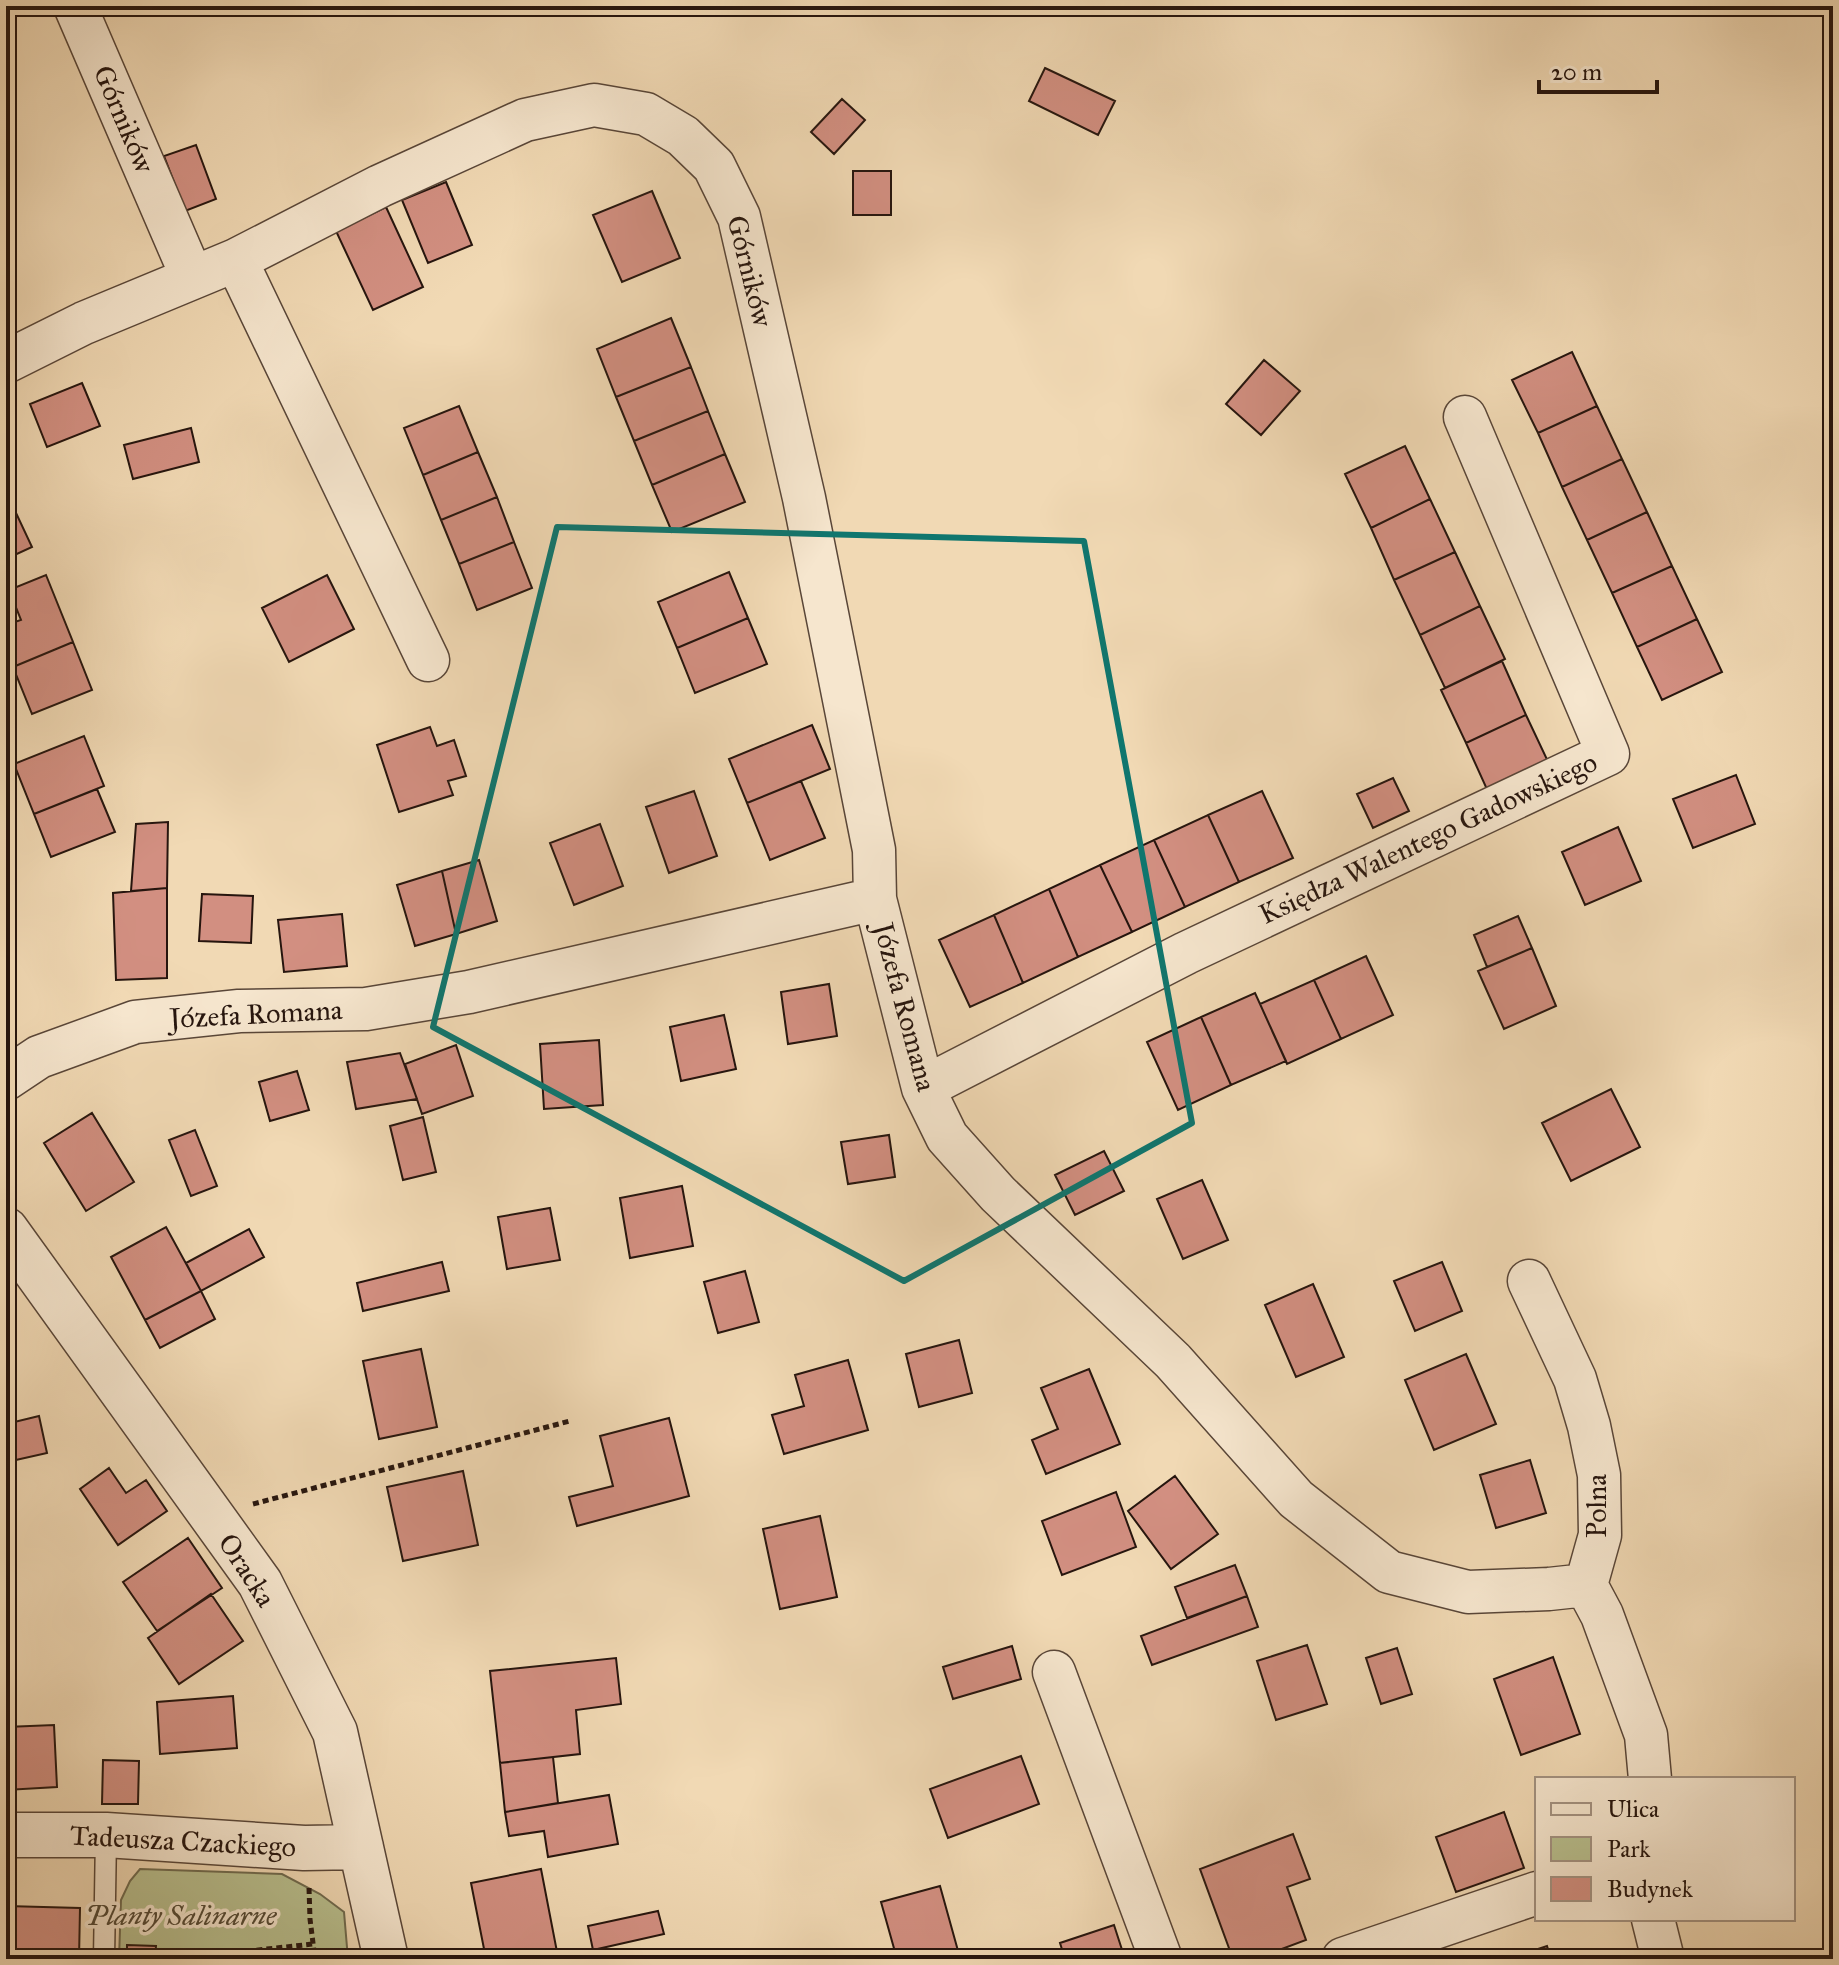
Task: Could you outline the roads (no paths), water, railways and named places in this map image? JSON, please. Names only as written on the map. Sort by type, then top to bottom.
[{"type":"street","name":"Górników","points":[[75,6],[192,277]]},
{"type":"street","name":"Górników","points":[[6,362],[84,323],[236,260],[380,186],[525,120],[594,105],[646,114],[683,136],[714,166],[739,217],[804,498],[874,850],[875,899]]},
{"type":"street","points":[[236,260],[428,660]]},
{"type":"street","name":"Księdza Walentego Gadowskiego","points":[[923,1088],[1186,953],[1608,754],[1465,417]]},
{"type":"street","name":"Józefa Romana","points":[[6,1079],[39,1057],[135,1022],[239,1011],[366,1009],[469,992],[875,899],[923,1088],[947,1137],[998,1194],[1173,1361],[1296,1499],[1389,1572],[1468,1592],[1586,1585]]},
{"type":"street","name":"Oracka","points":[[6,1230],[260,1583],[335,1732],[386,1959]]},
{"type":"street","name":"Polna","points":[[1529,1281],[1575,1379],[1599,1475],[1600,1535],[1586,1585]]},
{"type":"street","points":[[1586,1585],[1602,1615],[1646,1735],[1650,1777]]},
{"type":"street","points":[[1054,1672],[1161,1959]]},
{"type":"street","name":"Tadeusza Czackiego","points":[[6,1835],[106,1835],[304,1848],[361,1847]]},
{"type":"street","points":[[1343,1959],[1535,1894]]},
{"type":"street","points":[[1654,1921],[1663,1959]]},
{"type":"lane","points":[[104,1959],[106,1835]]},
{"type":"park label","name":"Planty Salinarne","points":[[181,1915]]}]
